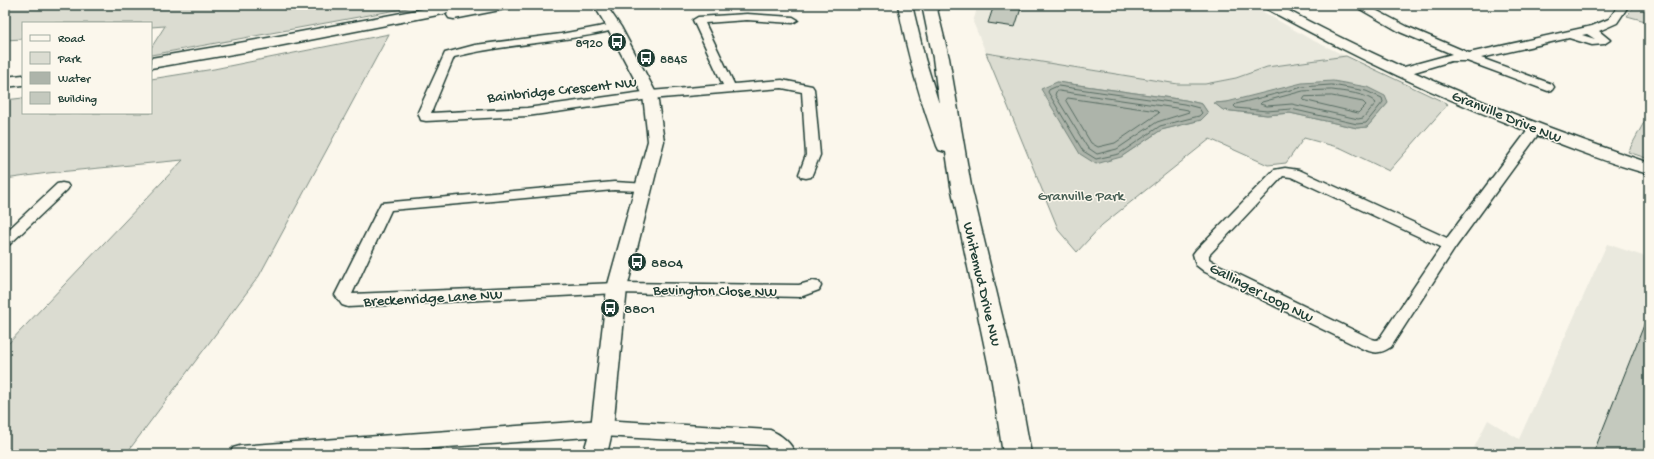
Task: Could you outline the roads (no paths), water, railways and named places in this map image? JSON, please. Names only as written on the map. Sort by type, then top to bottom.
[{"type":"main road","points":[[152,63],[268,43],[467,5]]},
{"type":"main road","points":[[268,43],[371,29],[506,5]]},
{"type":"main road","name":"Whitemud Drive NW","points":[[905,5],[916,57],[930,105],[961,186]]},
{"type":"main road","points":[[918,5],[921,16],[936,39]]},
{"type":"main road","name":"Whitemud Drive NW","points":[[929,5],[941,58],[961,186],[1005,382],[1017,454]]},
{"type":"main road","points":[[5,82],[22,80]]},
{"type":"main road","name":"Whitemud Drive NW","points":[[1005,382],[1027,454]]},
{"type":"street","points":[[595,454],[602,428],[617,288],[656,141],[650,96],[614,27],[600,5]]},
{"type":"street","name":"Granville Drive NW","points":[[1269,5],[1326,37],[1401,72],[1536,129],[1649,168]]},
{"type":"street","name":"Granville Drive NW","points":[[1285,5],[1369,56]]},
{"type":"street","points":[[1358,5],[1415,35],[1468,57],[1548,86]]},
{"type":"street","points":[[1401,72],[1450,58],[1468,57],[1590,31],[1610,23],[1624,5]]},
{"type":"street","points":[[730,88],[698,20],[747,17],[793,20]]},
{"type":"street","name":"Bainbridge Crescent NW","points":[[614,27],[561,37],[475,48],[449,55],[424,112],[426,117],[527,112],[650,96]]},
{"type":"street","points":[[1571,35],[1592,42],[1600,42],[1604,40],[1600,36],[1590,31]]},
{"type":"street","points":[[1415,78],[1463,64],[1468,57]]},
{"type":"street","points":[[650,96],[782,84],[808,89],[813,155],[806,174]]},
{"type":"street","name":"Gallinger Loop NW","points":[[1450,245],[1294,173],[1285,172],[1279,174],[1201,254],[1202,261],[1211,268],[1367,344],[1378,347],[1385,343],[1450,245],[1536,129]]},
{"type":"street","name":"Breckenridge Lane NW","points":[[617,288],[348,301],[343,295],[386,206],[614,186],[643,187]]},
{"type":"street","points":[[5,241],[62,187]]},
{"type":"street","name":"Bevington Close NW","points":[[617,288],[800,291],[813,286]]},
{"type":"street","points":[[240,454],[602,428],[770,438],[785,452],[785,454]]},
{"type":"water","points":[[1333,81],[1367,87],[1385,96],[1388,103],[1367,127],[1357,128],[1290,113],[1267,115],[1223,110],[1214,103],[1227,102],[1302,83]]},
{"type":"water","points":[[1057,82],[1185,100],[1202,104],[1208,113],[1201,120],[1161,130],[1121,157],[1096,164],[1080,154],[1041,89]]},
{"type":"place","name":"8920","points":[[617,42]]},
{"type":"place","name":"8845","points":[[646,58]]},
{"type":"place","name":"8804","points":[[637,262]]},
{"type":"place","name":"8801","points":[[610,308]]},
{"type":"park label","name":"Granville Park","points":[[1081,195]]}]
